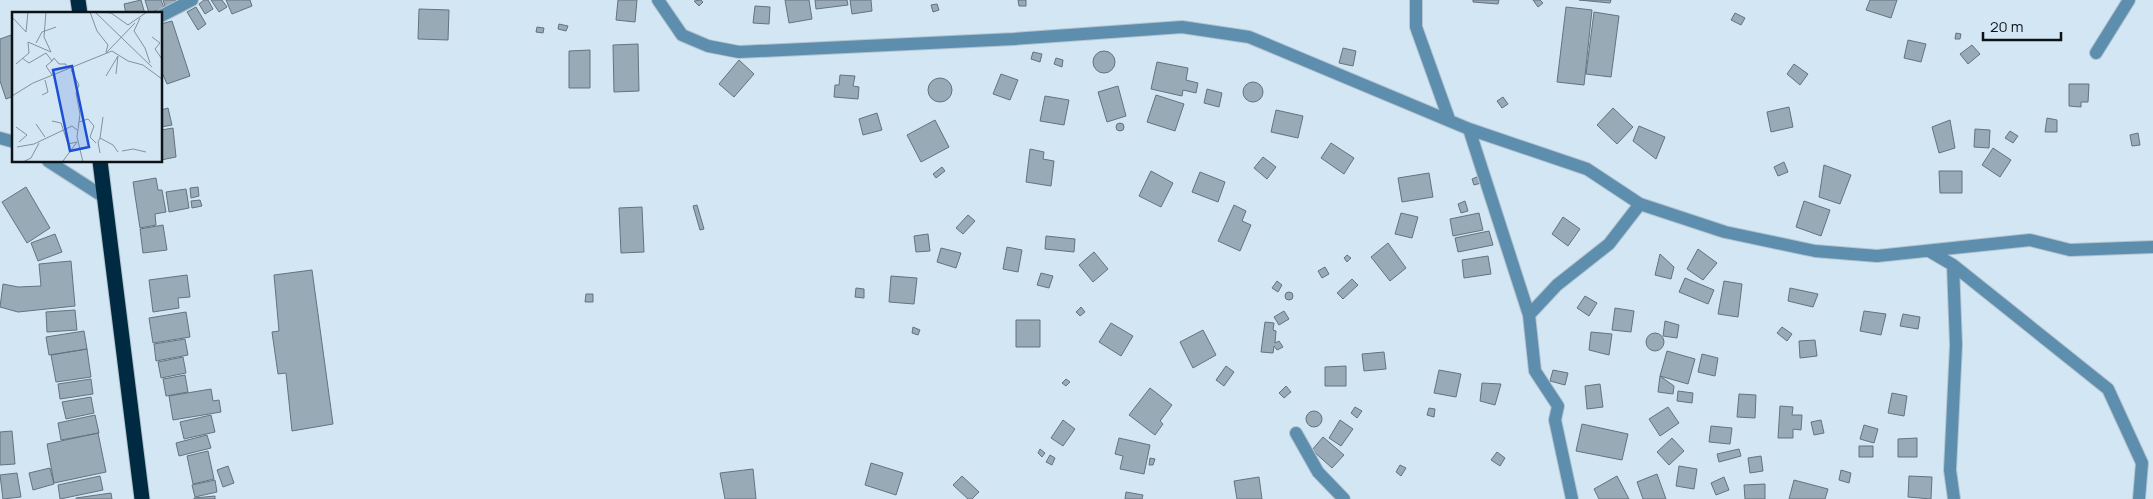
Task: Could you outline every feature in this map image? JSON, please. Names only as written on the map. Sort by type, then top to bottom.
[{"type":"highway","points":[[100,162],[142,499]]},
{"type":"street","points":[[162,15],[192,0]]},
{"type":"street","points":[[658,0],[682,35],[708,46],[738,52],[1014,39],[1182,27],[1249,37],[1470,128],[1587,169],[1640,204],[1724,232],[1815,251],[1877,256],[2030,240],[2070,250],[2153,247]]},
{"type":"street","points":[[1416,0],[1416,27],[1450,119]]},
{"type":"street","points":[[2096,53],[2129,0]]},
{"type":"street","points":[[1470,128],[1530,315],[1535,372],[1558,406],[1555,420],[1572,499]]},
{"type":"street","points":[[50,162],[104,197]]},
{"type":"street","points":[[1530,315],[1557,285],[1609,244],[1640,204]]},
{"type":"street","points":[[1929,251],[1953,265],[2108,389],[2142,462],[2139,499]]},
{"type":"street","points":[[1953,265],[1956,345],[1950,470],[1954,499]]},
{"type":"street","points":[[1296,433],[1318,472],[1344,499]]},
{"type":"building","points":[[141,0],[144,12],[126,12],[124,4]]},
{"type":"building","points":[[145,0],[161,0],[164,8],[149,12]]},
{"type":"building","points":[[163,0],[175,0],[176,1],[166,9]]},
{"type":"building","points":[[204,0],[208,0],[213,9],[205,14],[199,4]]},
{"type":"building","points":[[211,0],[222,0],[227,7],[219,12]]},
{"type":"building","points":[[226,0],[250,0],[252,6],[232,14]]},
{"type":"building","points":[[618,0],[637,0],[635,22],[616,20]]},
{"type":"building","points":[[701,0],[703,2],[699,6],[694,1]]},
{"type":"building","points":[[785,0],[809,0],[812,19],[789,23]]},
{"type":"building","points":[[815,0],[847,0],[848,5],[816,9]]},
{"type":"building","points":[[850,0],[871,0],[872,11],[852,14]]},
{"type":"building","points":[[1018,0],[1026,0],[1026,6],[1019,6]]},
{"type":"building","points":[[1473,0],[1499,0],[1498,4],[1473,2]]},
{"type":"building","points":[[1533,0],[1540,0],[1543,3],[1538,7]]},
{"type":"building","points":[[1579,0],[1611,0],[1610,3]]},
{"type":"building","points":[[1870,0],[1897,0],[1891,18],[1866,10]]},
{"type":"building","points":[[937,4],[939,10],[933,12],[931,5]]},
{"type":"building","points":[[755,6],[770,7],[769,24],[753,23]]},
{"type":"building","points":[[196,7],[206,24],[198,30],[187,12]]},
{"type":"building","points":[[1566,7],[1592,10],[1584,85],[1557,82]]},
{"type":"building","points":[[419,9],[449,10],[448,40],[418,39]]},
{"type":"building","points":[[1594,12],[1619,16],[1611,77],[1586,74]]},
{"type":"building","points":[[1735,13],[1745,18],[1741,25],[1731,20]]},
{"type":"building","points":[[172,21],[190,76],[167,84],[162,72],[162,24]]},
{"type":"building","points":[[559,24],[568,26],[566,31],[558,29]]},
{"type":"building","points":[[537,27],[544,28],[543,33],[536,32]]},
{"type":"building","points":[[1956,33],[1961,34],[1960,39],[1955,39]]},
{"type":"building","points":[[12,35],[12,97],[6,99],[0,81],[0,39]]},
{"type":"building","points":[[1908,40],[1926,44],[1921,62],[1904,58]]},
{"type":"building","points":[[638,44],[639,91],[614,92],[613,45]]},
{"type":"building","points":[[1972,45],[1980,54],[1968,64],[1960,54]]},
{"type":"building","points":[[1343,48],[1356,51],[1353,66],[1339,63]]},
{"type":"building","points":[[590,50],[590,88],[569,88],[569,51]]},
{"type":"building","points":[[1104,51],[1112,54],[1115,62],[1112,70],[1104,73],[1096,70],[1093,62],[1096,54]]},
{"type":"building","points":[[1033,52],[1042,54],[1040,62],[1031,59]]},
{"type":"building","points":[[1056,58],[1063,60],[1062,67],[1054,64]]},
{"type":"building","points":[[739,60],[754,74],[734,97],[719,84]]},
{"type":"building","points":[[1157,62],[1188,68],[1186,80],[1198,83],[1196,93],[1183,90],[1182,96],[1151,89]]},
{"type":"building","points":[[1794,64],[1808,74],[1800,85],[1787,74]]},
{"type":"building","points":[[1001,74],[1018,80],[1010,100],[993,94]]},
{"type":"building","points":[[840,75],[855,76],[853,86],[859,87],[858,99],[834,97],[835,85],[839,85]]},
{"type":"building","points":[[940,78],[945,79],[951,85],[951,95],[945,101],[940,102],[935,101],[929,95],[928,90],[929,85],[935,79]]},
{"type":"building","points":[[1253,82],[1260,85],[1263,92],[1260,99],[1253,102],[1246,99],[1243,92],[1246,85]]},
{"type":"building","points":[[2069,84],[2089,84],[2088,102],[2081,102],[2081,107],[2069,106]]},
{"type":"building","points":[[1118,86],[1126,116],[1107,122],[1098,92]]},
{"type":"building","points":[[1207,89],[1222,93],[1219,107],[1204,103]]},
{"type":"building","points":[[1156,95],[1184,104],[1175,131],[1147,122]]},
{"type":"building","points":[[1045,96],[1069,100],[1064,125],[1040,121]]},
{"type":"building","points":[[1503,97],[1508,104],[1502,108],[1497,101]]},
{"type":"building","points":[[1789,107],[1793,127],[1771,132],[1767,112]]},
{"type":"building","points":[[168,108],[172,125],[162,127],[162,110]]},
{"type":"building","points":[[1613,108],[1633,127],[1617,144],[1597,125]]},
{"type":"building","points":[[1276,110],[1303,116],[1298,138],[1271,132]]},
{"type":"building","points":[[877,113],[882,130],[863,135],[859,119]]},
{"type":"building","points":[[2047,118],[2057,120],[2057,132],[2045,132]]},
{"type":"building","points":[[935,120],[949,147],[921,162],[907,135]]},
{"type":"building","points":[[1950,120],[1955,148],[1939,153],[1932,127]]},
{"type":"building","points":[[1120,123],[1124,127],[1120,131],[1116,127]]},
{"type":"building","points":[[1639,126],[1665,137],[1656,159],[1633,141]]},
{"type":"building","points":[[173,128],[176,157],[162,160],[162,130]]},
{"type":"building","points":[[1975,129],[1990,130],[1989,148],[1974,147]]},
{"type":"building","points":[[2010,131],[2018,136],[2013,143],[2005,138]]},
{"type":"building","points":[[2138,133],[2140,145],[2132,146],[2130,135]]},
{"type":"building","points":[[1331,143],[1354,158],[1344,174],[1321,158]]},
{"type":"building","points":[[1993,148],[2011,160],[2000,177],[1982,165]]},
{"type":"building","points":[[1030,149],[1044,152],[1043,159],[1054,161],[1051,186],[1026,182]]},
{"type":"building","points":[[1263,157],[1276,167],[1267,179],[1254,168]]},
{"type":"building","points":[[1784,162],[1788,172],[1778,176],[1774,167]]},
{"type":"building","points":[[1824,165],[1851,175],[1840,204],[1819,197]]},
{"type":"building","points":[[942,167],[945,171],[936,178],[933,174]]},
{"type":"building","points":[[1151,171],[1173,183],[1161,207],[1139,196]]},
{"type":"building","points":[[1939,171],[1962,171],[1962,193],[1940,193]]},
{"type":"building","points":[[1200,172],[1225,182],[1218,202],[1192,192]]},
{"type":"building","points":[[1429,173],[1433,197],[1402,202],[1398,178]]},
{"type":"building","points":[[1479,176],[1481,183],[1474,185],[1472,179]]},
{"type":"building","points":[[156,178],[158,190],[162,190],[166,212],[155,214],[156,225],[140,228],[133,182]]},
{"type":"building","points":[[26,187],[50,228],[27,243],[2,202]]},
{"type":"building","points":[[198,187],[199,196],[191,198],[190,188]]},
{"type":"building","points":[[186,189],[189,208],[169,212],[166,192]]},
{"type":"building","points":[[200,200],[202,206],[192,208],[191,201]]},
{"type":"building","points":[[1465,201],[1468,211],[1461,213],[1458,204]]},
{"type":"building","points":[[1804,201],[1830,210],[1821,236],[1796,227]]},
{"type":"building","points":[[697,205],[704,229],[700,230],[693,206]]},
{"type":"building","points":[[1234,205],[1246,211],[1242,221],[1251,225],[1240,251],[1218,241]]},
{"type":"building","points":[[642,207],[644,252],[621,253],[619,208]]},
{"type":"building","points":[[1401,213],[1418,217],[1412,238],[1395,234]]},
{"type":"building","points":[[1479,213],[1483,230],[1453,236],[1450,219]]},
{"type":"building","points":[[968,215],[975,221],[963,234],[956,228]]},
{"type":"building","points":[[1563,217],[1580,229],[1568,246],[1552,234]]},
{"type":"building","points":[[163,225],[167,250],[143,253],[140,229]]},
{"type":"building","points":[[1489,231],[1493,245],[1458,252],[1455,238]]},
{"type":"building","points":[[55,234],[62,252],[38,261],[31,243]]},
{"type":"building","points":[[928,234],[930,251],[916,252],[914,236]]},
{"type":"building","points":[[1046,236],[1075,239],[1074,252],[1045,249]]},
{"type":"building","points":[[1388,243],[1406,268],[1390,281],[1371,257]]},
{"type":"building","points":[[1007,247],[1022,250],[1018,272],[1003,269]]},
{"type":"building","points":[[941,248],[961,253],[956,268],[937,262]]},
{"type":"building","points":[[1698,249],[1717,263],[1703,280],[1687,269]]},
{"type":"building","points":[[1094,252],[1108,269],[1093,282],[1079,265]]},
{"type":"building","points":[[1660,254],[1674,267],[1671,279],[1655,275]]},
{"type":"building","points":[[1347,255],[1351,258],[1347,262],[1344,258]]},
{"type":"building","points":[[1488,256],[1491,274],[1464,278],[1462,260]]},
{"type":"building","points":[[71,261],[75,306],[18,312],[0,307],[3,284],[18,287],[41,286],[39,264]]},
{"type":"building","points":[[1325,267],[1329,274],[1322,278],[1318,271]]},
{"type":"building","points":[[312,270],[333,424],[292,431],[286,373],[278,374],[272,332],[279,331],[274,275]]},
{"type":"building","points":[[1041,273],[1053,276],[1049,288],[1037,285]]},
{"type":"building","points":[[187,275],[190,297],[178,298],[179,308],[153,312],[149,280]]},
{"type":"building","points":[[891,276],[917,278],[914,304],[889,302]]},
{"type":"building","points":[[1685,278],[1714,290],[1708,304],[1679,292]]},
{"type":"building","points":[[1352,279],[1358,285],[1343,299],[1337,293]]},
{"type":"building","points":[[1277,281],[1282,285],[1278,292],[1272,288]]},
{"type":"building","points":[[1724,281],[1742,284],[1738,317],[1718,314]]},
{"type":"building","points":[[856,288],[864,289],[864,298],[855,297]]},
{"type":"building","points":[[1790,288],[1818,294],[1813,307],[1788,301]]},
{"type":"building","points":[[1289,292],[1293,296],[1289,300],[1285,296]]},
{"type":"building","points":[[586,294],[593,294],[593,302],[585,302]]},
{"type":"building","points":[[1585,296],[1597,303],[1589,316],[1577,308]]},
{"type":"building","points":[[1081,307],[1085,312],[1080,316],[1076,312]]},
{"type":"building","points":[[1615,308],[1634,311],[1631,332],[1612,330]]},
{"type":"building","points":[[75,310],[77,330],[47,332],[46,312]]},
{"type":"building","points":[[1284,311],[1289,319],[1279,325],[1274,317]]},
{"type":"building","points":[[1864,311],[1886,314],[1881,335],[1860,331]]},
{"type":"building","points":[[186,312],[190,337],[153,343],[149,318]]},
{"type":"building","points":[[1903,314],[1920,317],[1918,329],[1900,326]]},
{"type":"building","points":[[1016,320],[1040,320],[1040,347],[1016,347]]},
{"type":"building","points":[[1665,321],[1679,325],[1677,338],[1663,336]]},
{"type":"building","points":[[1265,322],[1274,323],[1273,330],[1276,331],[1275,343],[1279,341],[1283,347],[1277,350],[1274,346],[1273,353],[1261,352]]},
{"type":"building","points":[[1111,323],[1133,336],[1121,356],[1099,342]]},
{"type":"building","points":[[913,327],[920,330],[918,335],[912,333]]},
{"type":"building","points":[[1782,327],[1792,334],[1787,341],[1777,333]]},
{"type":"building","points":[[1203,330],[1216,355],[1193,368],[1180,342]]},
{"type":"building","points":[[84,331],[87,349],[49,355],[46,337]]},
{"type":"building","points":[[1591,332],[1612,334],[1609,355],[1589,350]]},
{"type":"building","points":[[1651,333],[1659,333],[1664,338],[1662,349],[1651,351],[1646,346],[1646,338]]},
{"type":"building","points":[[185,339],[188,355],[156,361],[154,344]]},
{"type":"building","points":[[1815,340],[1817,356],[1800,358],[1799,341]]},
{"type":"building","points":[[87,349],[91,377],[56,382],[51,355]]},
{"type":"building","points":[[1667,351],[1695,359],[1688,384],[1660,376]]},
{"type":"building","points":[[1384,352],[1386,369],[1364,371],[1362,354]]},
{"type":"building","points":[[1702,354],[1718,358],[1715,376],[1698,372]]},
{"type":"building","points":[[183,357],[186,373],[161,378],[158,362]]},
{"type":"building","points":[[1226,366],[1234,372],[1224,386],[1216,380]]},
{"type":"building","points":[[1346,366],[1346,386],[1325,386],[1325,367]]},
{"type":"building","points":[[1439,370],[1461,374],[1456,397],[1434,393]]},
{"type":"building","points":[[1553,370],[1568,373],[1565,385],[1550,381]]},
{"type":"building","points":[[185,375],[188,392],[166,396],[163,379]]},
{"type":"building","points":[[1660,376],[1674,386],[1673,394],[1658,392]]},
{"type":"building","points":[[91,379],[93,394],[60,399],[58,384]]},
{"type":"building","points":[[1066,379],[1070,382],[1066,386],[1062,383]]},
{"type":"building","points":[[1482,383],[1501,384],[1495,405],[1480,401]]},
{"type":"building","points":[[1600,384],[1603,407],[1587,409],[1585,386]]},
{"type":"building","points":[[1286,386],[1291,392],[1284,398],[1279,393]]},
{"type":"building","points":[[1150,388],[1172,405],[1160,421],[1163,424],[1155,435],[1129,415]]},
{"type":"building","points":[[211,389],[213,401],[219,400],[221,412],[173,420],[169,396]]},
{"type":"building","points":[[1678,391],[1693,393],[1692,403],[1677,401]]},
{"type":"building","points":[[1892,393],[1907,396],[1904,416],[1888,413]]},
{"type":"building","points":[[1739,394],[1756,395],[1755,418],[1737,417]]},
{"type":"building","points":[[91,397],[94,413],[66,419],[62,402]]},
{"type":"building","points":[[1780,406],[1793,407],[1792,415],[1802,415],[1801,430],[1793,429],[1793,438],[1778,438]]},
{"type":"building","points":[[1355,407],[1362,411],[1357,418],[1351,413]]},
{"type":"building","points":[[1668,407],[1679,423],[1660,436],[1649,419]]},
{"type":"building","points":[[1429,408],[1435,409],[1434,417],[1427,415]]},
{"type":"building","points":[[1314,411],[1320,413],[1322,419],[1320,425],[1314,427],[1308,425],[1306,419],[1308,413]]},
{"type":"building","points":[[95,415],[99,433],[61,440],[58,423]]},
{"type":"building","points":[[211,415],[215,432],[184,439],[180,422]]},
{"type":"building","points":[[1063,420],[1075,429],[1063,446],[1051,438]]},
{"type":"building","points":[[1340,420],[1353,429],[1341,446],[1329,438]]},
{"type":"building","points":[[1821,420],[1824,433],[1814,435],[1811,422]]},
{"type":"building","points":[[1582,424],[1628,434],[1622,460],[1576,451]]},
{"type":"building","points":[[1864,425],[1878,429],[1874,443],[1860,439]]},
{"type":"building","points":[[1711,426],[1732,428],[1730,444],[1709,442]]},
{"type":"building","points":[[12,431],[15,464],[0,465],[0,432]]},
{"type":"building","points":[[98,433],[106,472],[54,483],[47,444]]},
{"type":"building","points":[[207,435],[211,448],[179,456],[176,443]]},
{"type":"building","points":[[1323,437],[1344,455],[1332,468],[1312,450]]},
{"type":"building","points":[[1119,438],[1150,445],[1144,474],[1120,469],[1123,456],[1115,454]]},
{"type":"building","points":[[1672,438],[1684,451],[1669,465],[1657,452]]},
{"type":"building","points":[[1917,438],[1917,457],[1898,457],[1898,439]]},
{"type":"building","points":[[1859,446],[1873,446],[1873,457],[1859,457]]},
{"type":"building","points":[[1040,449],[1045,453],[1042,457],[1038,453]]},
{"type":"building","points":[[1739,449],[1741,456],[1719,462],[1717,454]]},
{"type":"building","points":[[208,451],[214,479],[193,484],[187,456]]},
{"type":"building","points":[[1497,452],[1505,458],[1500,466],[1491,460]]},
{"type":"building","points":[[1050,455],[1055,458],[1052,465],[1046,462]]},
{"type":"building","points":[[1761,456],[1763,471],[1750,473],[1748,458]]},
{"type":"building","points":[[1150,458],[1155,459],[1153,465],[1149,465]]},
{"type":"building","points":[[871,463],[903,473],[896,495],[865,485]]},
{"type":"building","points":[[1400,465],[1406,468],[1401,476],[1396,472]]},
{"type":"building","points":[[228,466],[234,483],[223,487],[217,470]]},
{"type":"building","points":[[1679,466],[1697,469],[1694,489],[1676,486]]},
{"type":"building","points":[[50,468],[54,484],[33,490],[29,473]]},
{"type":"building","points":[[753,469],[756,499],[725,499],[720,473]]},
{"type":"building","points":[[1841,470],[1851,473],[1849,483],[1839,480]]},
{"type":"building","points":[[17,473],[21,497],[3,499],[0,475]]},
{"type":"building","points":[[1657,474],[1666,499],[1643,499],[1637,482]]},
{"type":"building","points":[[100,476],[103,490],[60,499],[58,485]]},
{"type":"building","points":[[962,476],[979,492],[972,499],[968,499],[953,485]]},
{"type":"building","points":[[1617,476],[1629,499],[1599,499],[1594,489]]},
{"type":"building","points":[[1909,476],[1932,477],[1931,499],[1908,497]]},
{"type":"building","points":[[1259,477],[1262,499],[1237,499],[1234,481]]},
{"type":"building","points":[[1724,477],[1729,490],[1716,495],[1711,483]]},
{"type":"building","points":[[215,480],[217,492],[195,497],[192,485]]},
{"type":"building","points":[[1794,480],[1828,489],[1825,499],[1789,499]]},
{"type":"building","points":[[1765,484],[1765,499],[1745,499],[1744,485]]},
{"type":"building","points":[[1126,492],[1143,495],[1142,499],[1125,499]]},
{"type":"building","points":[[111,493],[112,499],[76,499],[76,498]]},
{"type":"building","points":[[215,496],[215,499],[194,499],[194,498]]}]
